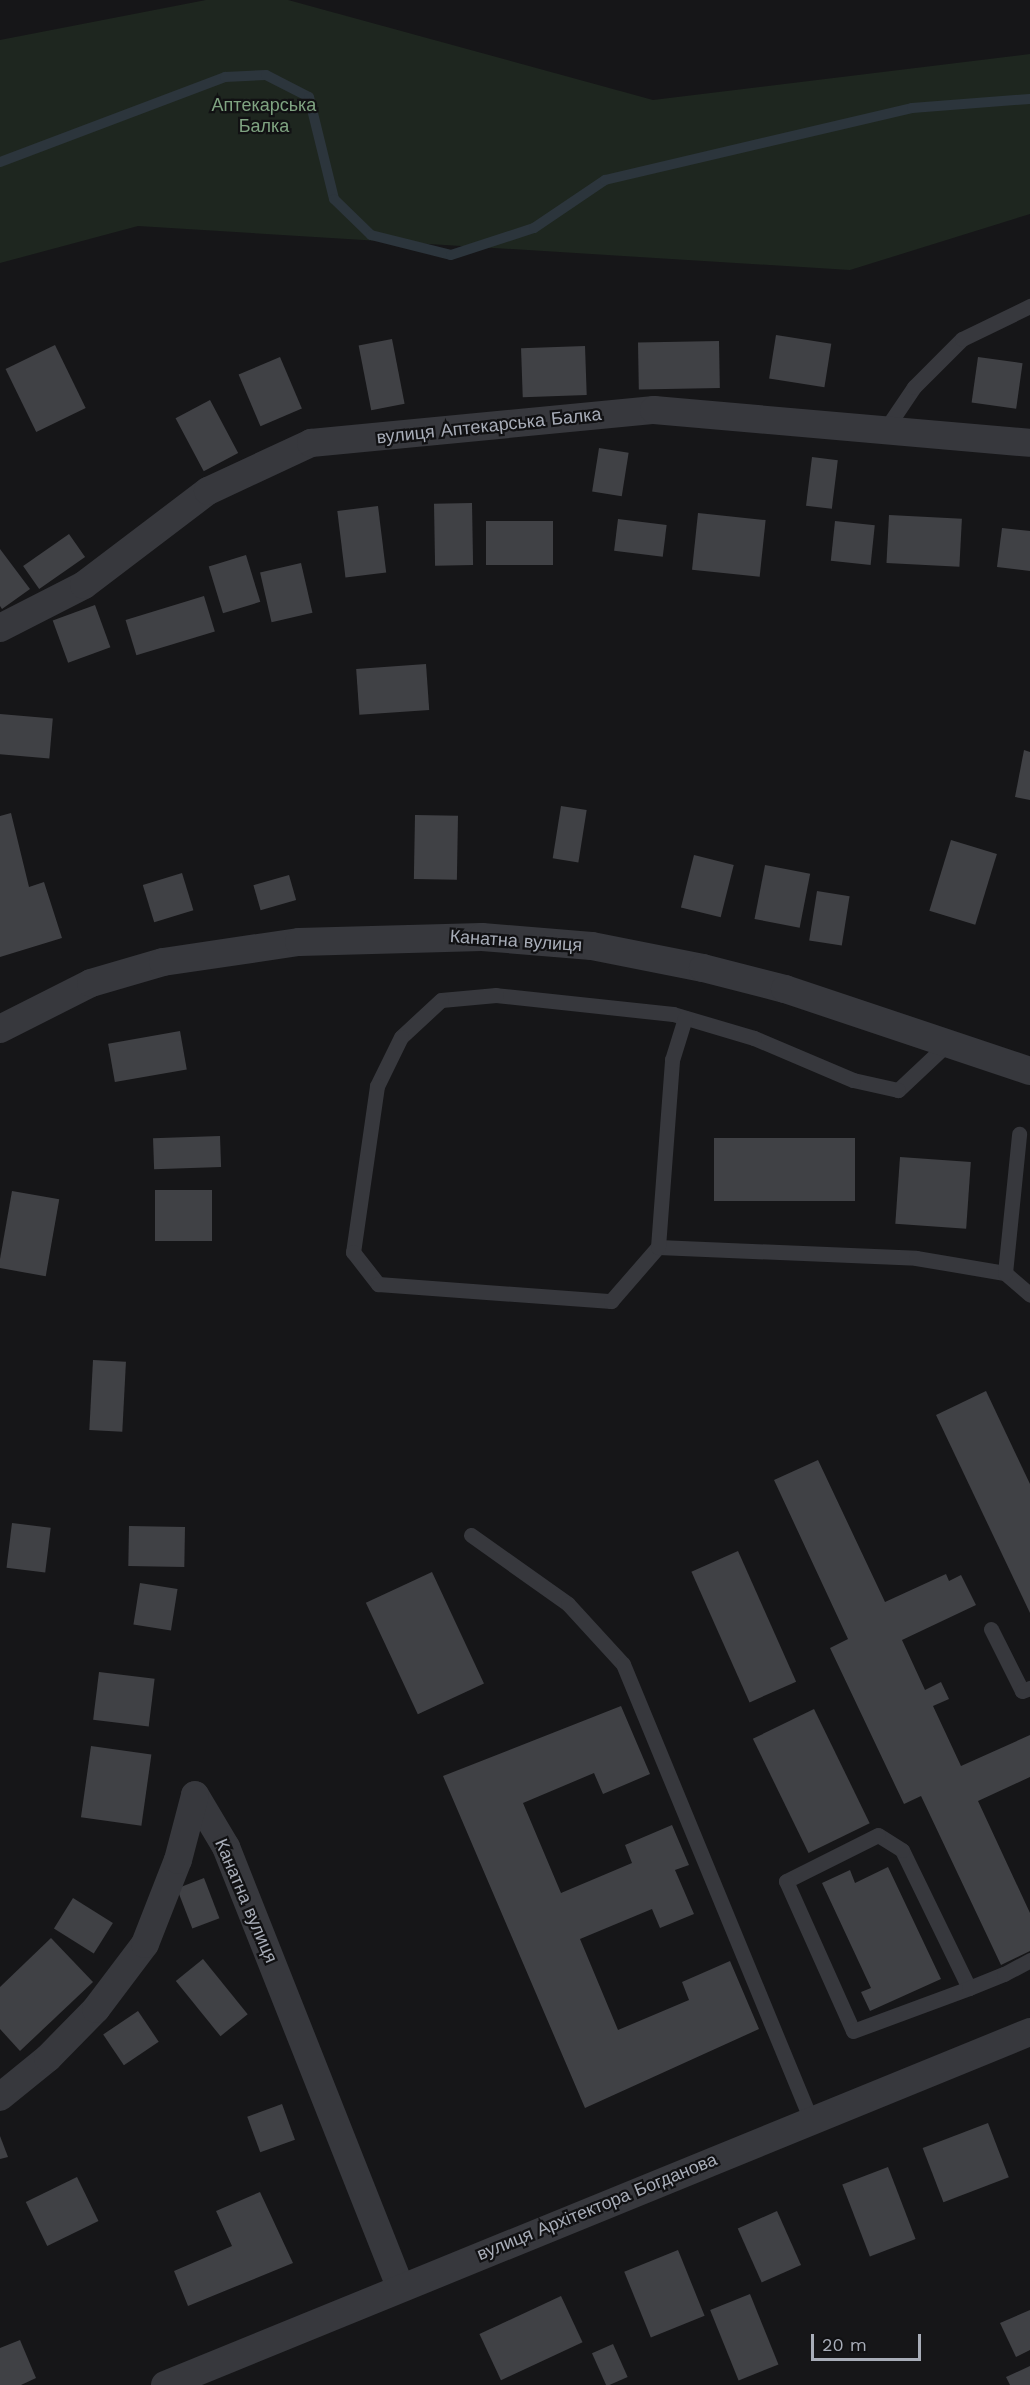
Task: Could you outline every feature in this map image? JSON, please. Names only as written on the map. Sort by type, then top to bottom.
[{"type":"street","name":"вулиця Аптекарська Балка","points":[[0,628],[84,585],[208,491],[311,443],[654,410],[1030,443]]},
{"type":"street","name":"Канатна вулиця","points":[[0,1029],[91,983],[163,962],[299,942],[482,937],[592,946],[703,968],[785,989],[946,1045],[1030,1071]]},
{"type":"street","name":"Канатна вулиця","points":[[0,2097],[48,2058],[96,2009],[145,1944],[178,1860],[195,1795],[226,1847],[400,2287]]},
{"type":"street","name":"вулиця Архітектора Богданова","points":[[165,2385],[400,2287],[1030,2032]]},
{"type":"lane","points":[[885,430],[914,387],[962,339],[1030,306]]},
{"type":"lane","points":[[685,1017],[672,1060],[658,1247],[611,1301],[378,1284],[353,1252],[377,1086],[401,1036],[441,1000],[496,995],[685,1017],[754,1038],[853,1080],[898,1090],[946,1045]]},
{"type":"lane","points":[[1005,1273],[1019,1134]]},
{"type":"lane","points":[[658,1247],[916,1258],[1005,1273],[1030,1295]]},
{"type":"lane","points":[[471,1535],[568,1604],[623,1664],[811,2121]]},
{"type":"lane","points":[[991,1629],[1022,1691],[1030,1688]]},
{"type":"lane","points":[[969,1988],[902,1850],[878,1835],[786,1881],[853,2031],[969,1988],[1030,1960]]},
{"type":"green space","name":"Аптекарська Балка","points":[[206,0],[288,0],[653,100],[1030,54],[1030,214],[850,270],[138,226],[0,263],[0,40]]},
{"type":"building","points":[[776,335],[831,344],[824,387],[769,378]]},
{"type":"building","points":[[392,339],[405,404],[371,410],[359,345]]},
{"type":"building","points":[[719,341],[720,388],[639,389],[638,342]]},
{"type":"building","points":[[55,345],[86,408],[36,432],[6,369]]},
{"type":"building","points":[[585,346],[587,395],[523,397],[521,348]]},
{"type":"building","points":[[280,357],[302,409],[260,426],[239,375]]},
{"type":"building","points":[[978,357],[1023,363],[1016,409],[972,403]]},
{"type":"building","points":[[210,400],[238,453],[204,471],[176,418]]},
{"type":"building","points":[[599,448],[629,453],[622,496],[592,491]]},
{"type":"building","points":[[812,457],[838,460],[832,509],[806,506]]},
{"type":"building","points":[[472,503],[473,565],[435,566],[434,504]]},
{"type":"building","points":[[378,506],[386,573],[345,577],[337,511]]},
{"type":"building","points":[[698,513],[766,520],[760,577],[692,570]]},
{"type":"building","points":[[889,515],[962,519],[959,567],[886,563]]},
{"type":"building","points":[[618,519],[667,525],[663,557],[614,551]]},
{"type":"building","points":[[486,521],[553,521],[553,565],[486,565]]},
{"type":"building","points":[[835,521],[875,525],[871,565],[831,561]]},
{"type":"building","points":[[1002,528],[1030,531],[1030,571],[997,567]]},
{"type":"building","points":[[69,534],[85,557],[39,589],[23,566]]},
{"type":"building","points":[[0,549],[30,589],[2,609],[0,606]]},
{"type":"building","points":[[246,555],[260,602],[223,613],[209,566]]},
{"type":"building","points":[[301,563],[312,613],[272,622],[260,572]]},
{"type":"building","points":[[204,596],[215,631],[136,655],[126,620]]},
{"type":"building","points":[[95,605],[110,647],[68,663],[53,620]]},
{"type":"building","points":[[426,664],[429,710],[359,715],[356,669]]},
{"type":"building","points":[[0,714],[53,719],[49,758],[0,754]]},
{"type":"building","points":[[1024,750],[1030,752],[1030,800],[1015,797]]},
{"type":"building","points":[[561,806],[587,810],[578,862],[553,858]]},
{"type":"building","points":[[11,813],[29,887],[44,882],[62,938],[0,957],[0,816]]},
{"type":"building","points":[[415,815],[458,816],[457,880],[414,879]]},
{"type":"building","points":[[951,840],[997,854],[975,925],[929,911]]},
{"type":"building","points":[[694,855],[734,865],[721,917],[681,907]]},
{"type":"building","points":[[765,865],[810,874],[800,928],[755,919]]},
{"type":"building","points":[[182,873],[193,910],[154,922],[143,885]]},
{"type":"building","points":[[289,875],[296,900],[261,910],[253,885]]},
{"type":"building","points":[[817,891],[850,896],[842,946],[809,940]]},
{"type":"building","points":[[180,1031],[187,1069],[115,1082],[108,1044]]},
{"type":"building","points":[[220,1136],[221,1167],[154,1169],[153,1138]]},
{"type":"building","points":[[714,1138],[855,1138],[855,1201],[714,1201]]},
{"type":"building","points":[[900,1157],[971,1162],[966,1229],[895,1224]]},
{"type":"building","points":[[155,1190],[212,1190],[212,1241],[155,1241]]},
{"type":"building","points":[[12,1191],[59,1199],[46,1276],[0,1268]]},
{"type":"building","points":[[93,1360],[126,1362],[122,1432],[89,1430]]},
{"type":"building","points":[[986,1391],[1030,1484],[1030,1613],[936,1415]]},
{"type":"building","points":[[818,1460],[885,1602],[946,1574],[949,1581],[961,1575],[976,1605],[902,1640],[925,1690],[941,1682],[949,1699],[933,1706],[961,1766],[1030,1735],[1030,1777],[978,1801],[1030,1913],[1030,1951],[1001,1965],[921,1796],[904,1804],[830,1648],[848,1639],[774,1480]]},
{"type":"building","points":[[12,1523],[51,1528],[45,1572],[7,1568]]},
{"type":"building","points":[[129,1526],[185,1527],[184,1567],[128,1566]]},
{"type":"building","points":[[738,1551],[796,1682],[750,1702],[691,1572]]},
{"type":"building","points":[[432,1572],[484,1683],[418,1714],[366,1603]]},
{"type":"building","points":[[140,1583],[178,1589],[171,1630],[133,1624]]},
{"type":"building","points":[[99,1672],[155,1679],[149,1726],[93,1720]]},
{"type":"building","points":[[621,1706],[650,1774],[603,1794],[594,1773],[523,1803],[561,1893],[632,1863],[625,1845],[672,1825],[689,1865],[675,1870],[694,1914],[660,1928],[652,1909],[580,1939],[618,2030],[689,2000],[682,1982],[730,1961],[759,2029],[585,2108],[443,1776]]},
{"type":"building","points":[[814,1709],[870,1823],[809,1853],[753,1739]]},
{"type":"building","points":[[91,1746],[151,1754],[141,1826],[81,1817]]},
{"type":"building","points":[[888,1867],[941,1979],[870,2011],[861,1992],[871,1988],[822,1883],[850,1870],[855,1883]]},
{"type":"building","points":[[204,1878],[219,1918],[192,1929],[177,1888]]},
{"type":"building","points":[[73,1898],[113,1923],[94,1953],[54,1929]]},
{"type":"building","points":[[51,1938],[93,1982],[20,2051],[0,2029],[0,1987]]},
{"type":"building","points":[[203,1959],[248,2014],[220,2036],[176,1981]]},
{"type":"building","points":[[138,2011],[159,2042],[124,2065],[103,2034]]},
{"type":"building","points":[[282,2104],[295,2140],[260,2152],[247,2117]]},
{"type":"building","points":[[988,2123],[1009,2177],[943,2202],[923,2148]]},
{"type":"building","points":[[0,2136],[8,2157],[0,2159]]},
{"type":"building","points":[[888,2167],[916,2239],[870,2256],[842,2185]]},
{"type":"building","points":[[77,2177],[98,2221],[47,2246],[26,2202]]},
{"type":"building","points":[[260,2192],[293,2263],[188,2306],[174,2271],[232,2246],[216,2211]]},
{"type":"building","points":[[777,2211],[801,2265],[762,2282],[738,2228]]},
{"type":"building","points":[[678,2250],[705,2316],[651,2338],[624,2272]]},
{"type":"building","points":[[750,2294],[778,2364],[739,2381],[710,2310]]},
{"type":"building","points":[[561,2296],[583,2342],[501,2380],[479,2334]]},
{"type":"building","points":[[1030,2310],[1030,2350],[1016,2357],[1000,2323]]},
{"type":"building","points":[[20,2340],[36,2378],[21,2385],[0,2385],[0,2348]]},
{"type":"building","points":[[613,2344],[628,2377],[606,2385],[592,2353]]},
{"type":"building","points":[[1030,2366],[1030,2385],[1010,2385],[1006,2377]]},
{"type":"waterway","points":[[0,162],[225,77],[266,75],[309,97],[334,199],[371,235],[451,255],[534,228],[605,180],[912,108],[1030,99]]}]
